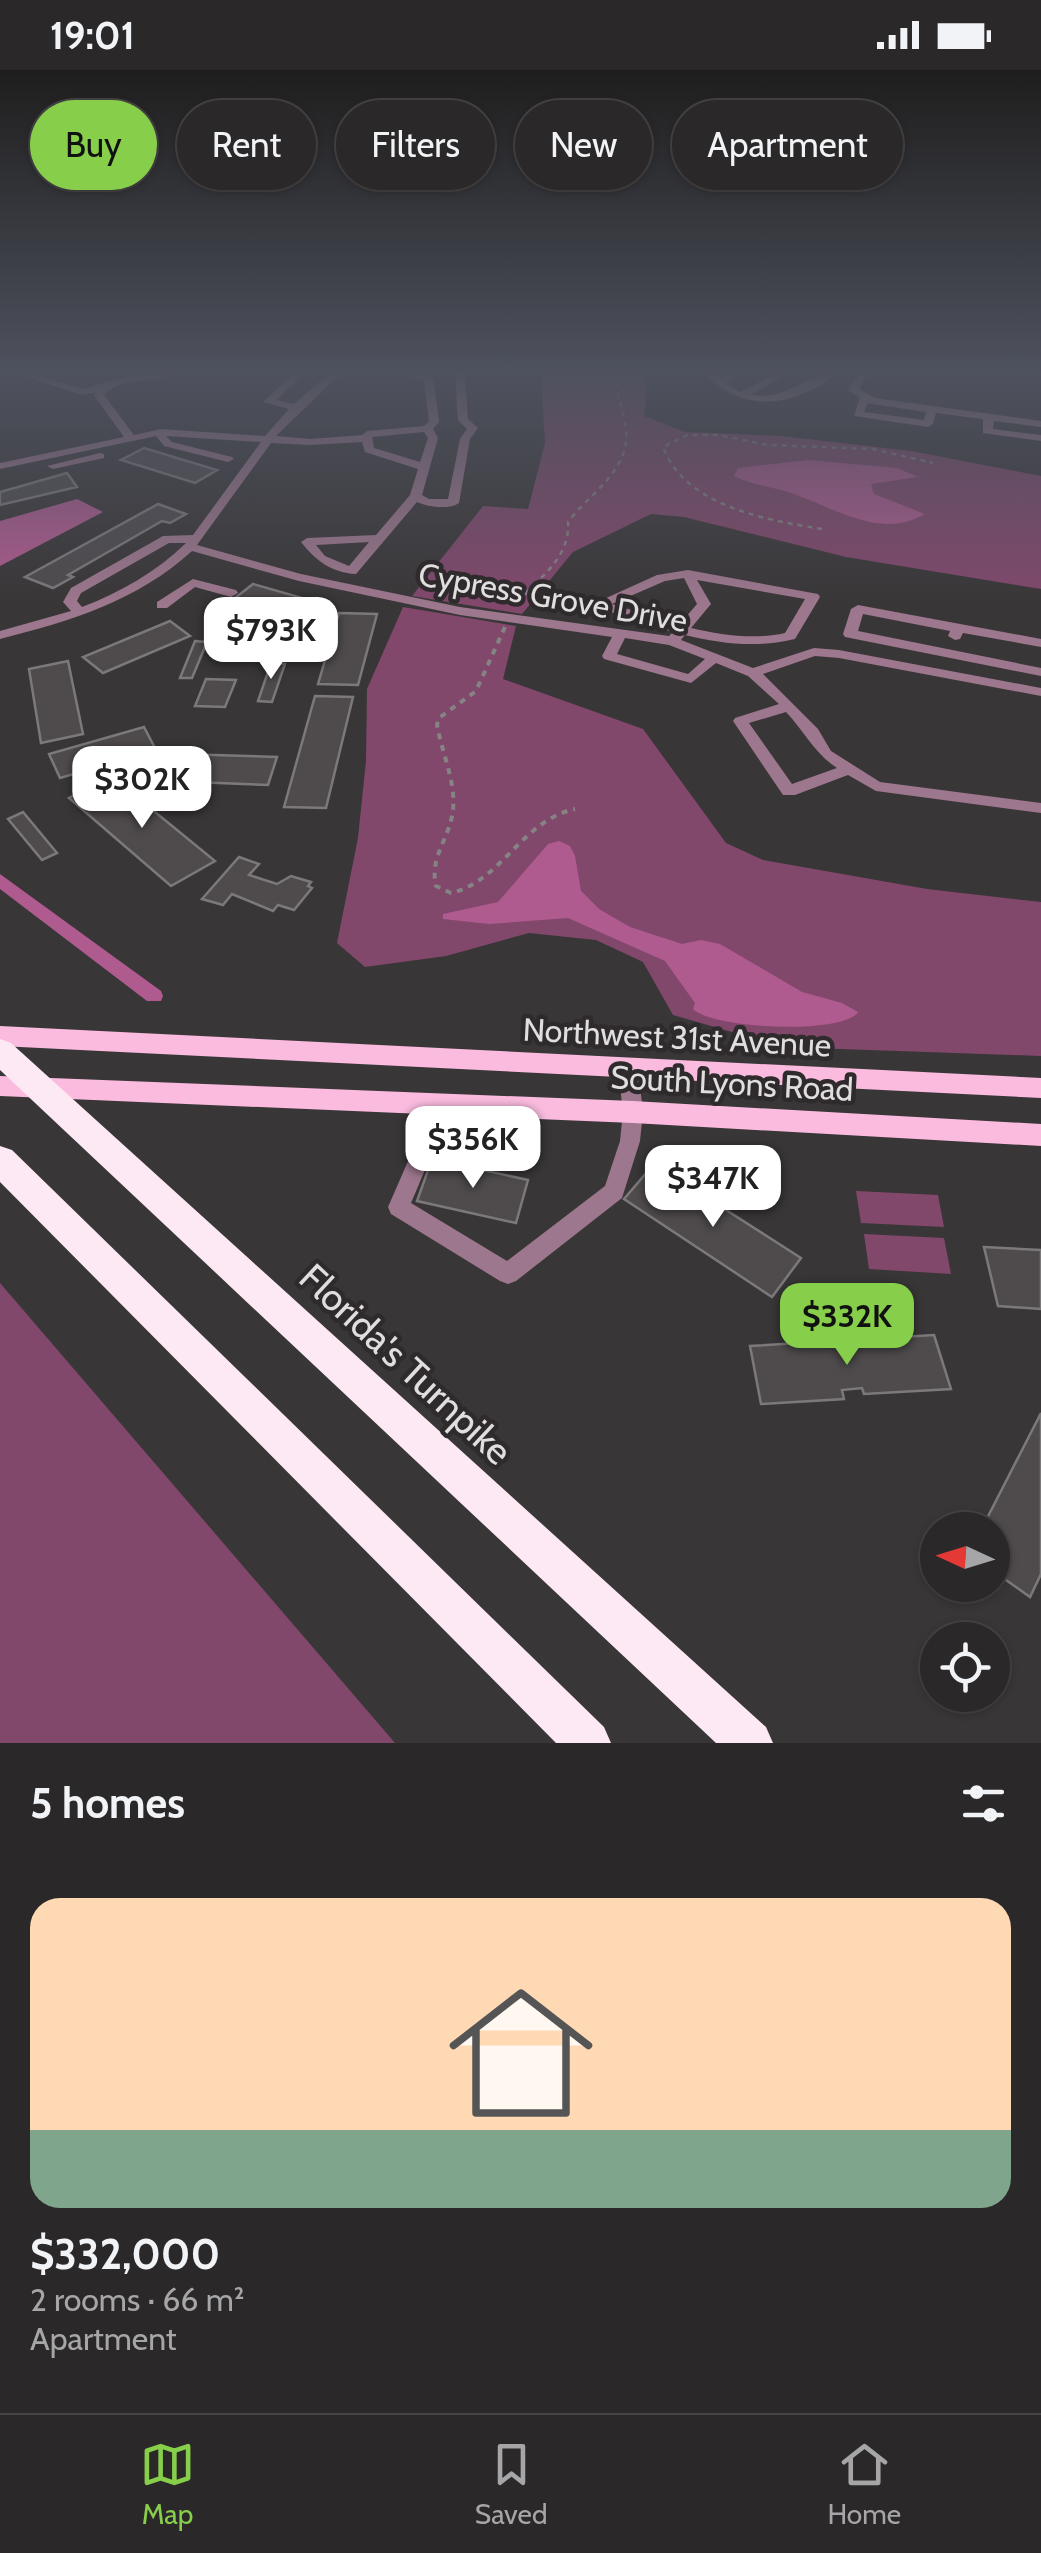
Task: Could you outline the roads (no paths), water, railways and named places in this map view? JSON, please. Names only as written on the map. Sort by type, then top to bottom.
[{"type":"highway","name":"Florida's Turnpike","points":[[0,1052],[750,1743]]},
{"type":"highway","points":[[0,1160],[588,1743]]},
{"type":"main road","name":"Northwest 31st Avenue","points":[[0,1036],[1041,1088]]},
{"type":"main road","name":"South Lyons Road","points":[[0,1086],[633,1112],[1041,1135]]},
{"type":"street","points":[[0,478],[79,451]]},
{"type":"street","points":[[196,451],[228,459]]},
{"type":"street","points":[[0,636],[80,612],[132,590],[164,570],[193,543],[260,451]]},
{"type":"street","points":[[373,451],[424,466]]},
{"type":"street","points":[[380,538],[307,542],[321,559],[351,571],[380,538],[416,496],[428,451]]},
{"type":"street","points":[[416,496],[427,502],[453,503],[463,451]]},
{"type":"street","points":[[0,466],[100,456]]},
{"type":"street","points":[[80,612],[70,602],[76,591],[167,539],[193,543]]},
{"type":"street","name":"Cypress Grove Drive","points":[[193,543],[299,576],[510,619],[672,642],[753,673],[789,706],[825,754],[876,786],[1041,808]]},
{"type":"street","points":[[672,642],[704,604],[688,574]]},
{"type":"street","points":[[688,574],[813,597],[790,636],[774,642],[684,628],[600,604],[662,578],[688,574]]},
{"type":"street","points":[[162,605],[193,583],[231,592]]},
{"type":"street","points":[[1041,643],[858,609],[850,634],[1041,672]]},
{"type":"street","points":[[944,675],[957,628]]},
{"type":"street","points":[[620,633],[609,656],[691,679],[716,658]]},
{"type":"street","points":[[753,673],[814,652],[1041,692]]},
{"type":"street","points":[[789,706],[740,721],[789,791],[847,770]]},
{"type":"street","points":[[419,1158],[399,1207],[508,1274],[614,1190],[628,1156],[633,1112],[628,1069]]},
{"type":"waterway","points":[[0,880],[154,996]]}]
